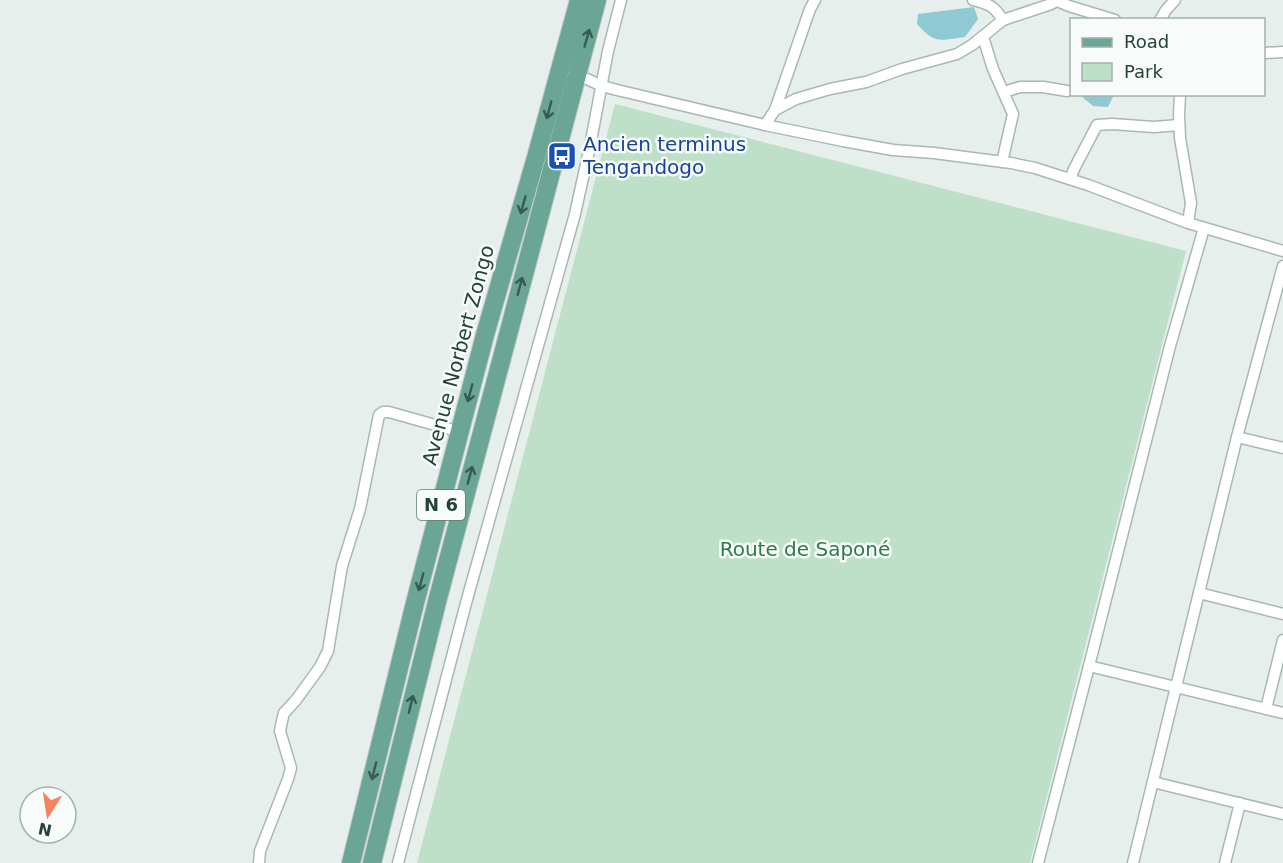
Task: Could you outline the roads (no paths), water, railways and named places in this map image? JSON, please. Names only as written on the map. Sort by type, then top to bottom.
[{"type":"main road","name":"Avenue Norbert Zongo","points":[[568,73],[579,0]]},
{"type":"main road","name":"Avenue Norbert Zongo","points":[[351,863],[415,603],[485,335],[568,73],[597,0]]},
{"type":"main road","name":"N 6","points":[[372,863],[438,598],[557,151],[568,73]]},
{"type":"street","points":[[398,863],[466,603],[575,214],[621,0]]},
{"type":"street","points":[[765,125],[775,111],[815,0]]},
{"type":"street","points":[[973,0],[996,9],[1003,20]]},
{"type":"street","points":[[1161,18],[1175,0]]},
{"type":"street","points":[[775,111],[796,99],[866,82],[957,54],[1003,20],[1057,1],[1108,18]]},
{"type":"street","points":[[983,37],[993,69],[1012,109],[1013,119],[1002,162]]},
{"type":"street","points":[[1265,53],[1283,52]]},
{"type":"street","points":[[568,73],[602,86],[765,125],[893,150],[934,153],[1035,168],[1188,223],[1283,251]]},
{"type":"street","points":[[1004,92],[1020,87],[1043,87],[1067,91]]},
{"type":"street","points":[[1180,96],[1179,125],[1191,203],[1188,223]]},
{"type":"street","points":[[1070,179],[1097,125],[1154,127],[1179,125]]},
{"type":"street","points":[[1038,863],[1170,346],[1204,228]]},
{"type":"street","points":[[1133,863],[1237,437],[1283,266]]},
{"type":"street","points":[[259,863],[260,851],[291,768],[280,731],[284,713],[316,674],[328,651],[342,566],[360,509],[379,415],[389,412],[460,432]]},
{"type":"street","points":[[1237,437],[1283,448]]},
{"type":"street","points":[[1199,593],[1283,614]]},
{"type":"street","points":[[1266,709],[1283,640]]},
{"type":"street","points":[[1089,666],[1283,713]]},
{"type":"street","points":[[1153,782],[1283,814]]},
{"type":"street","points":[[1225,863],[1240,803]]},
{"type":"water","points":[[974,7],[978,19],[965,37],[938,40],[917,24],[918,14]]},
{"type":"water","points":[[1081,96],[1114,96],[1108,107],[1093,106]]},
{"type":"place","name":"Ancien terminus Tengandogo","points":[[562,156]]},
{"type":"park label","name":"Route de Saponé","points":[[805,549]]}]
